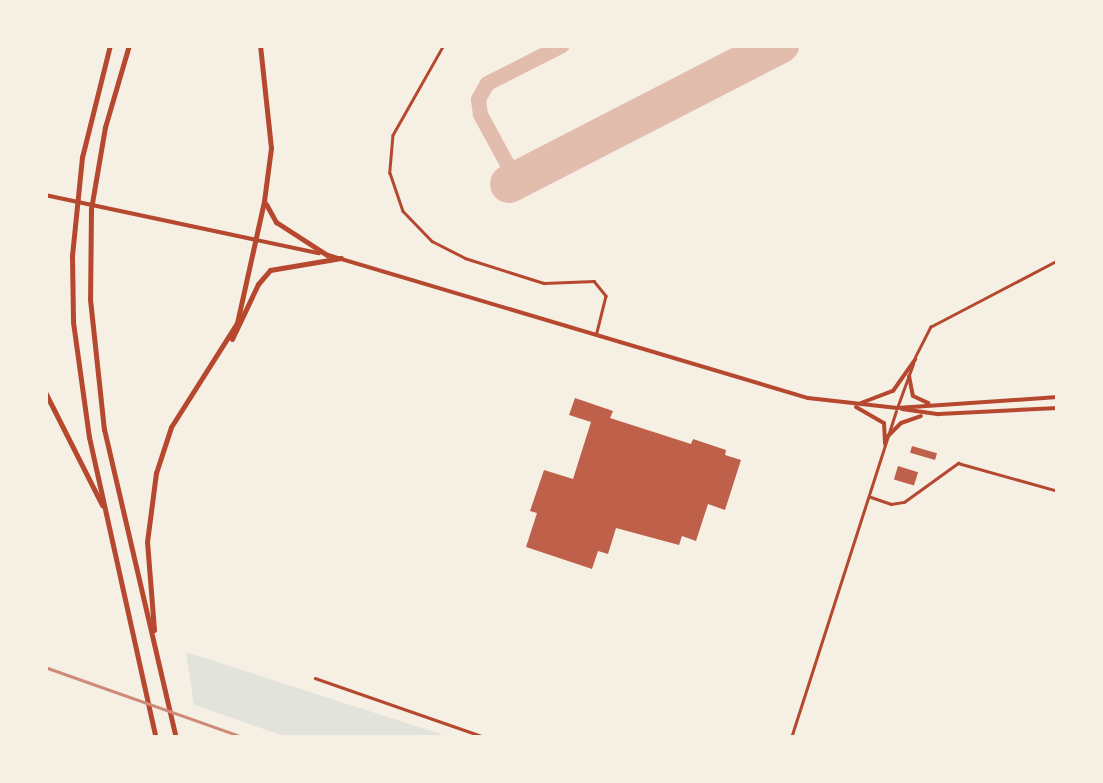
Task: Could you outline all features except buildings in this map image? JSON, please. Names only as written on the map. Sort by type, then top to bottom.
[{"type":"highway","points":[[110,45],[82,157],[72,256],[78,378],[155,737]]},
{"type":"highway","points":[[129,45],[97,173],[89,249],[90,299],[104,429],[176,738]]},
{"type":"highway","points":[[157,654],[146,562],[156,473],[172,427],[226,345],[246,299],[270,148],[260,45]]},
{"type":"highway","points":[[264,201],[276,222],[327,255]]},
{"type":"highway","points":[[226,345],[237,334],[258,284],[270,270],[342,258]]},
{"type":"highway","points":[[45,392],[107,516]]},
{"type":"main road","points":[[45,194],[342,258],[779,392],[925,414],[1058,408]]},
{"type":"main road","points":[[855,404],[893,391],[915,359]]},
{"type":"main road","points":[[910,376],[913,396],[932,405]]},
{"type":"main road","points":[[897,408],[1058,397]]},
{"type":"main road","points":[[855,404],[884,423],[886,444]]},
{"type":"main road","points":[[888,436],[900,423],[925,414]]},
{"type":"street","points":[[444,45],[393,134],[390,173],[403,211],[432,242],[466,258],[544,283],[594,280],[606,296],[597,334]]},
{"type":"street","points":[[791,738],[897,408],[930,327],[1058,260]]},
{"type":"street","points":[[869,497],[891,504],[904,502],[958,463],[1058,491]]},
{"type":"street","points":[[314,678],[488,738]]},
{"type":"shaded area","points":[[186,652],[453,738],[290,738],[194,705]]},
{"type":"taxiway","points":[[538,170],[522,172],[507,164],[480,114],[478,99],[487,83],[562,45]]},
{"type":"runway","points":[[509,184],[780,45]]},
{"type":"railway","points":[[45,667],[245,738]]}]
